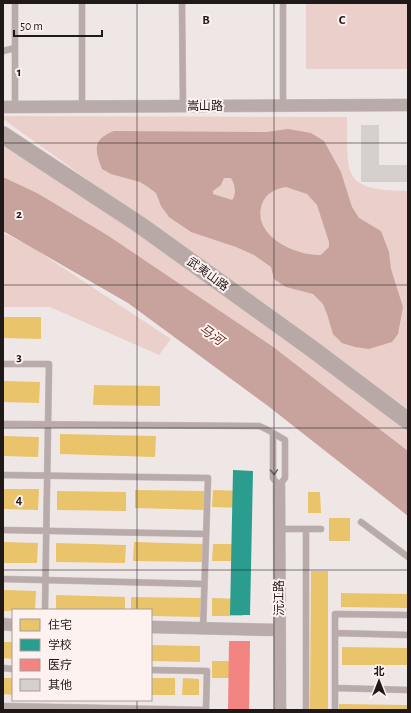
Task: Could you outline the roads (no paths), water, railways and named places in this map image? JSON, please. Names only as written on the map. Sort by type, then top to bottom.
[{"type":"street","name":"嵩山路","points":[[9,107],[408,105]]},
{"type":"street","name":"武夷山路","points":[[3,134],[140,224],[311,348],[408,421]]},
{"type":"street","name":"沅江路","points":[[279,486],[280,710]]},
{"type":"street","points":[[152,627],[280,630]]},
{"type":"lane","points":[[9,107],[15,48],[15,3]]},
{"type":"lane","points":[[82,3],[82,106]]},
{"type":"lane","points":[[182,3],[183,106]]},
{"type":"lane","points":[[283,3],[283,106]]},
{"type":"lane","points":[[3,51],[15,48]]},
{"type":"lane","points":[[3,364],[49,364],[45,609]]},
{"type":"lane","points":[[3,424],[252,426],[266,428],[284,440],[285,478],[279,486],[273,478],[273,433]]},
{"type":"lane","points":[[3,476],[208,478],[203,628]]},
{"type":"lane","points":[[361,522],[408,557]]},
{"type":"lane","points":[[279,529],[321,529]]},
{"type":"lane","points":[[306,529],[306,710]]},
{"type":"lane","points":[[3,530],[206,534]]},
{"type":"lane","points":[[3,579],[204,584]]},
{"type":"lane","points":[[336,710],[335,614],[408,615]]},
{"type":"lane","points":[[335,633],[408,635]]},
{"type":"lane","points":[[3,706],[43,705],[206,710],[207,671],[152,670]]},
{"type":"lane","points":[[335,688],[408,690]]},
{"type":"water","points":[[288,129],[311,133],[324,141],[341,172],[352,207],[359,218],[381,231],[389,252],[391,269],[403,307],[398,334],[392,342],[369,349],[342,343],[333,334],[323,304],[313,294],[286,287],[274,279],[271,267],[254,255],[236,247],[191,232],[169,217],[161,206],[156,193],[148,187],[140,182],[111,174],[102,169],[97,150],[99,141],[107,134],[114,131],[267,132]],"holes":[[[224,178],[231,178],[234,183],[235,192],[232,200],[213,194],[213,191],[221,185]],[[286,187],[307,194],[317,205],[329,242],[329,247],[321,255],[300,252],[288,248],[278,242],[263,226],[260,215],[264,200],[271,192]]]},
{"type":"water","name":"马河","points":[[3,177],[37,193],[107,235],[272,346],[408,451],[408,516],[268,406],[128,303],[3,231]]}]
